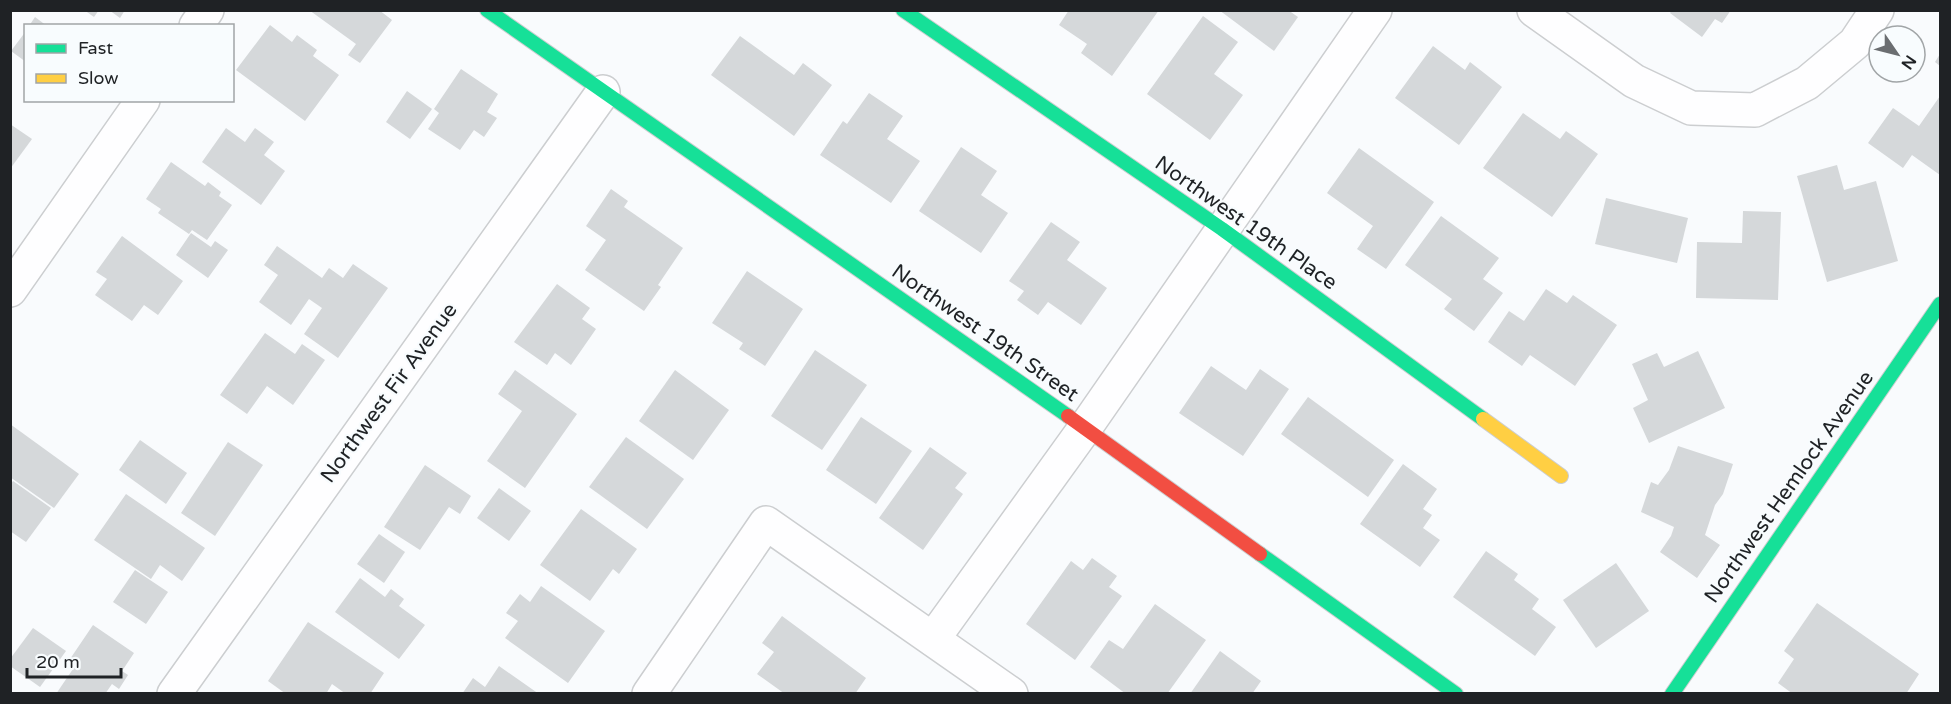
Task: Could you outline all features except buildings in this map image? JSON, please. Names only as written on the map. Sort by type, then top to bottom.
[{"type":"street","points":[[197,24],[207,10]]},
{"type":"street","name":"Northwest 19th Street","points":[[487,10],[1085,428],[1456,693]]},
{"type":"street","name":"Northwest 19th Place","points":[[903,10],[1222,229],[1561,476]]},
{"type":"street","points":[[933,639],[1085,428],[1375,10]]},
{"type":"street","points":[[1534,10],[1634,81],[1690,108],[1755,110],[1807,83],[1855,43],[1877,10]]},
{"type":"street","name":"Northwest Fir Avenue","points":[[174,693],[603,92]]},
{"type":"street","points":[[10,290],[142,102]]},
{"type":"street","name":"Northwest Hemlock Avenue","points":[[1672,693],[1941,304]]},
{"type":"street","points":[[649,693],[766,523],[1011,693]]},
{"type":"traffic: fast","points":[[487,10],[1068,416]]},
{"type":"traffic: fast","points":[[903,10],[1222,229],[1483,419]]},
{"type":"traffic: fast","points":[[1672,694],[1940,304]]},
{"type":"traffic: fast","points":[[1260,554],[1456,694]]},
{"type":"traffic: slow","points":[[1483,419],[1561,476]]},
{"type":"traffic: jam","points":[[1068,416],[1260,554]]}]
